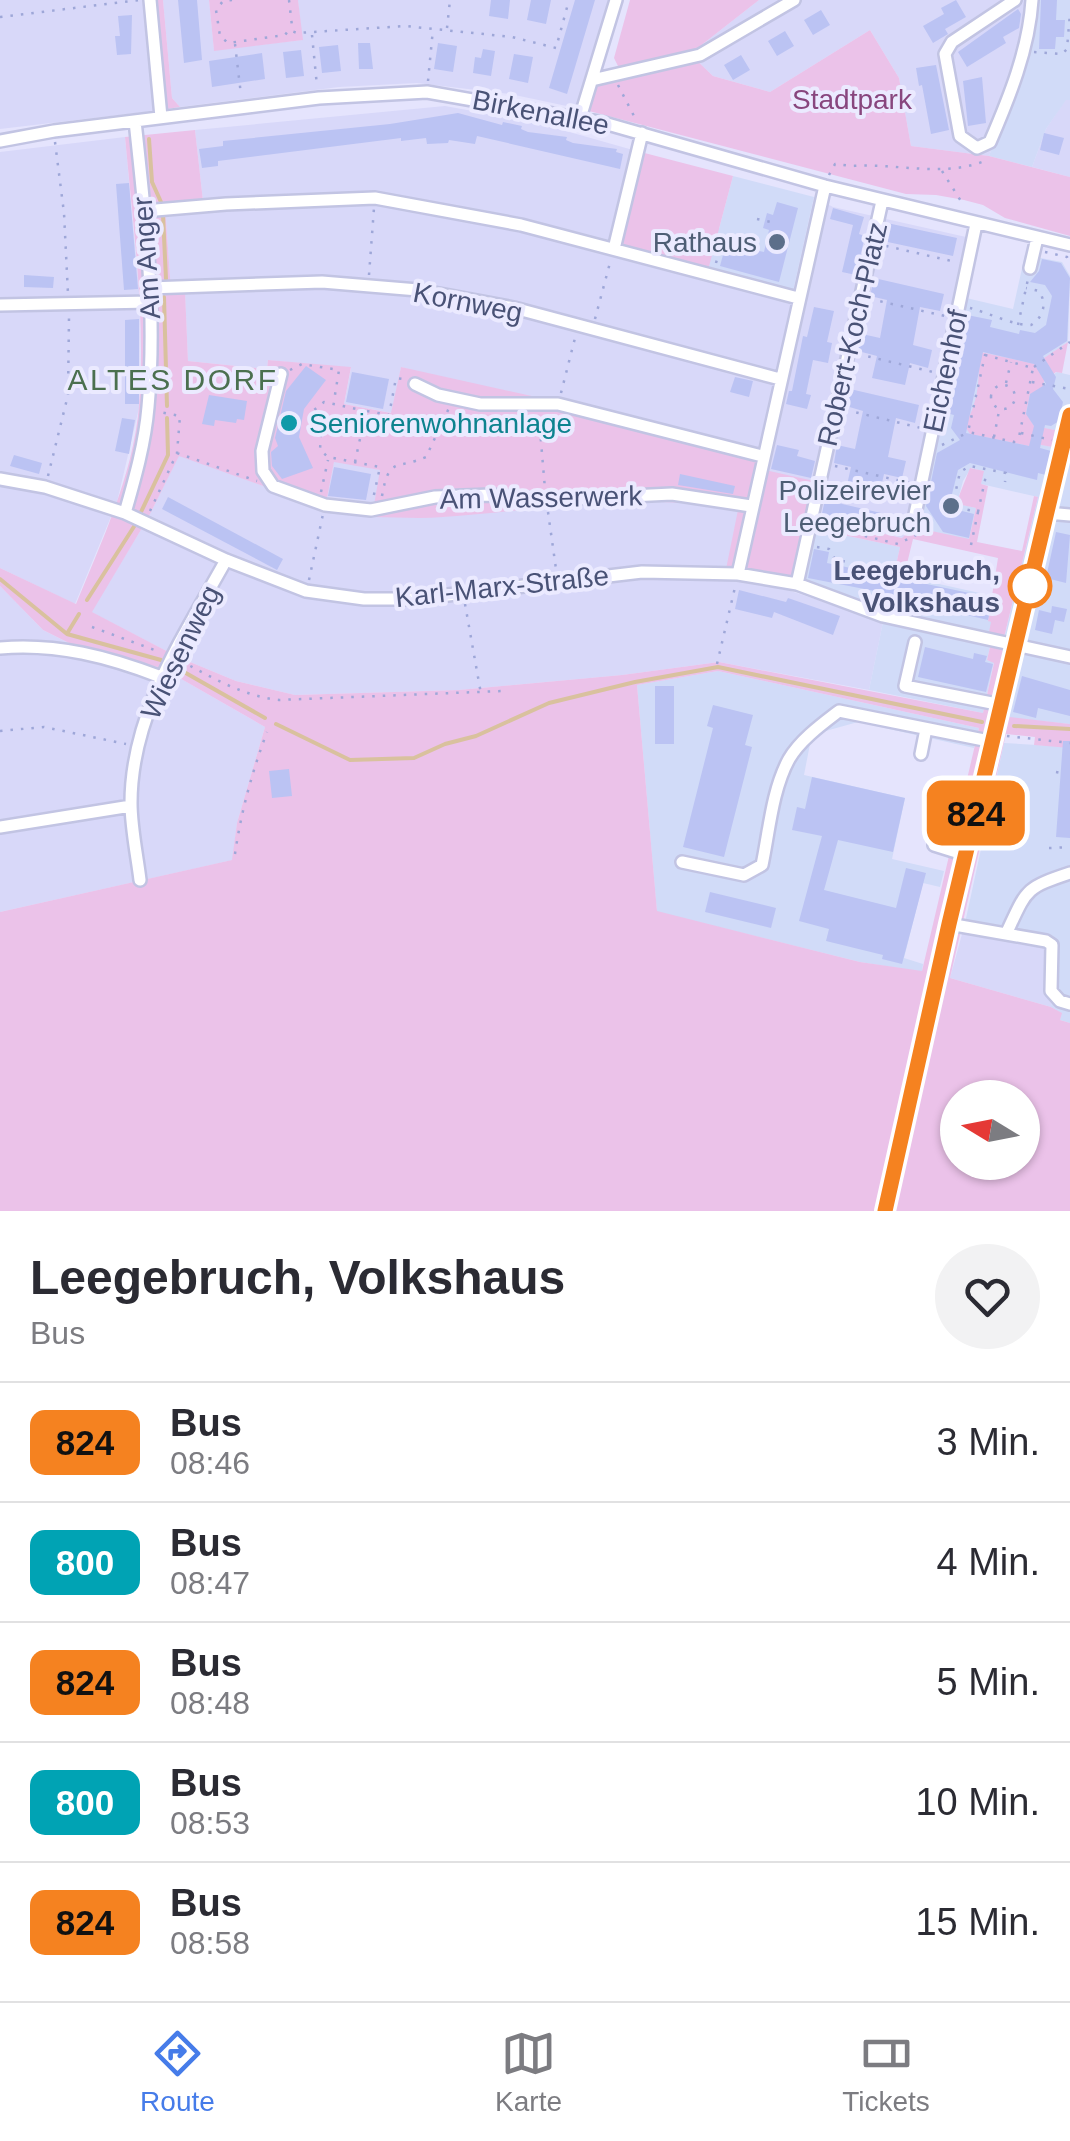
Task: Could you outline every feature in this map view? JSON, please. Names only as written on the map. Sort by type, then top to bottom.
[{"type":"street","points":[[150,0],[161,118]]},
{"type":"street","points":[[580,118],[616,0]]},
{"type":"street","points":[[592,80],[700,55],[794,0]]},
{"type":"street","points":[[1015,0],[952,42],[945,54],[960,136],[972,147],[984,147],[990,142],[1006,104],[1030,23],[1032,0]]},
{"type":"street","name":"Birkenallee","points":[[0,141],[319,98],[427,92],[580,118],[976,224],[1035,244],[1070,246]]},
{"type":"street","name":"Am Anger","points":[[125,513],[140,460],[148,410],[150,302],[135,121]]},
{"type":"street","points":[[614,249],[642,133]]},
{"type":"street","points":[[738,574],[825,186]]},
{"type":"street","points":[[144,211],[375,198],[522,225],[798,298]]},
{"type":"street","name":"Robert-Koch-Platz","points":[[797,584],[882,200]]},
{"type":"street","name":"Eichenhof","points":[[914,518],[976,224]]},
{"type":"street","points":[[1030,268],[1035,244]]},
{"type":"street","name":"Kornweg","points":[[149,288],[322,282],[418,290],[514,308],[780,379]]},
{"type":"street","points":[[0,305],[150,302]]},
{"type":"street","points":[[273,486],[264,471],[262,451],[281,374]]},
{"type":"street","points":[[415,384],[480,404],[558,404],[762,456]]},
{"type":"street","points":[[885,1211],[1070,414]]},
{"type":"street","name":"Karl-Marx-Straße","points":[[0,479],[45,487],[125,513],[226,560],[306,591],[364,599],[414,599],[642,572],[738,574],[797,584],[882,616],[1070,657]]},
{"type":"street","name":"Am Wasserwerk","points":[[273,486],[322,504],[376,509],[435,496],[491,495],[546,500],[672,494],[752,506]]},
{"type":"street","points":[[1047,513],[1070,514]]},
{"type":"street","name":"Wiesenweg","points":[[140,880],[131,806],[137,746],[161,677],[226,560]]},
{"type":"street","points":[[915,642],[906,686],[1002,705]]},
{"type":"street","points":[[0,648],[46,647],[81,652],[161,677]]},
{"type":"street","points":[[682,862],[744,875],[762,866],[779,786],[790,758],[839,711],[995,738]]},
{"type":"street","points":[[921,754],[926,729]]},
{"type":"street","points":[[0,827],[131,806]]},
{"type":"street","points":[[934,846],[966,855]]},
{"type":"street","points":[[1007,932],[1026,892],[1036,884],[1070,873]]},
{"type":"street","points":[[949,924],[1046,940],[1052,945],[1051,991],[1060,1002],[1070,1004]]},
{"type":"path","points":[[0,17],[142,0]]},
{"type":"path","points":[[232,0],[223,1],[216,10],[220,36],[228,43],[285,35],[292,26],[289,0]]},
{"type":"path","points":[[447,29],[450,0]]},
{"type":"path","points":[[289,30],[406,26],[512,37],[556,48],[570,0]]},
{"type":"path","points":[[1023,49],[1062,54],[1067,48],[1070,13]]},
{"type":"path","points":[[427,92],[433,28]]},
{"type":"path","points":[[311,32],[319,98]]},
{"type":"path","points":[[234,42],[242,108]]},
{"type":"path","points":[[613,75],[642,133]]},
{"type":"path","points":[[825,186],[829,172],[840,163],[941,170],[982,162]]},
{"type":"path","points":[[941,170],[964,203],[961,220]]},
{"type":"path","points":[[368,286],[375,198]]},
{"type":"path","points":[[757,219],[771,222]]},
{"type":"path","points":[[716,263],[722,240],[751,248]]},
{"type":"path","points":[[873,243],[968,264]]},
{"type":"path","points":[[1035,244],[1067,257],[1070,262]]},
{"type":"path","points":[[592,330],[614,249]]},
{"type":"path","points":[[1018,326],[1030,268]]},
{"type":"path","points":[[860,297],[1009,318],[1018,326],[1032,326],[1043,311],[1044,299],[1039,291],[1026,288]]},
{"type":"path","points":[[558,404],[578,326]]},
{"type":"path","points":[[928,453],[968,432],[1014,442],[1020,433],[1033,368],[1070,342]]},
{"type":"path","points":[[848,352],[944,375]]},
{"type":"path","points":[[968,432],[985,355],[1033,368]]},
{"type":"path","points":[[1006,385],[1011,360]]},
{"type":"path","points":[[281,374],[302,364],[339,370],[334,402]]},
{"type":"path","points":[[376,509],[380,467],[328,457],[320,450],[321,433],[312,424],[314,410],[324,402],[334,402],[390,415],[396,378],[415,384]]},
{"type":"path","points":[[1030,381],[1070,390]]},
{"type":"path","points":[[1006,385],[1013,390],[1015,400],[1010,407],[1000,409],[992,404],[991,395],[996,387],[1006,385]]},
{"type":"path","points":[[376,509],[390,468],[426,457],[457,399]]},
{"type":"path","points":[[1015,400],[1026,402]]},
{"type":"path","points":[[538,402],[558,580]]},
{"type":"path","points":[[836,408],[932,430]]},
{"type":"path","points":[[994,438],[1000,409]]},
{"type":"path","points":[[145,522],[177,453],[180,416],[148,410]]},
{"type":"path","points":[[355,462],[366,411]]},
{"type":"path","points":[[1020,433],[1064,443]]},
{"type":"path","points":[[177,453],[273,486]]},
{"type":"path","points":[[306,591],[328,457]]},
{"type":"path","points":[[823,463],[921,486]]},
{"type":"path","points":[[978,512],[960,508],[954,498],[960,472],[970,466],[1006,473],[1004,482]]},
{"type":"path","points":[[971,545],[987,469]]},
{"type":"path","points":[[826,527],[828,519]]},
{"type":"path","points":[[810,523],[898,544],[918,534]]},
{"type":"path","points":[[851,533],[853,525]]},
{"type":"path","points":[[876,538],[878,530]]},
{"type":"path","points":[[805,545],[829,549],[835,559],[884,572]]},
{"type":"path","points":[[717,664],[738,574]]},
{"type":"path","points":[[463,592],[481,694]]},
{"type":"path","points":[[92,626],[172,656],[218,682],[260,698],[502,691]]},
{"type":"path","points":[[0,731],[44,727],[137,746]]},
{"type":"path","points":[[235,854],[249,786],[267,732]]},
{"type":"path","points":[[995,738],[1070,743]]},
{"type":"path","points":[[1050,848],[1070,847]]},
{"type":"shaded area","points":[[0,0],[144,0],[153,111],[0,129]]},
{"type":"shaded area","points":[[163,0],[209,0],[214,50],[302,40],[298,0],[608,0],[576,108],[510,94],[417,83],[339,87],[180,107],[172,98]]},
{"type":"shaded area","points":[[759,0],[1038,0],[1036,30],[989,156],[911,146],[899,78],[870,30],[770,92],[713,76],[690,54]]},
{"type":"shaded area","points":[[1038,0],[1070,0],[1070,100],[1066,100],[1046,129],[1032,167],[989,156],[1036,30]]},
{"type":"shaded area","points":[[1066,99],[1070,100],[1070,177],[1032,167],[1046,129]]},
{"type":"shaded area","points":[[445,106],[534,122],[633,150],[792,296],[814,197],[833,207],[975,239],[913,527],[903,538],[815,517],[764,470],[401,367],[392,413],[344,404],[351,368],[268,360],[267,369],[188,361],[185,292],[171,292],[165,205],[203,201],[195,130]]},
{"type":"shaded area","points":[[125,137],[140,300],[139,408],[117,502],[75,604],[0,568],[0,152]]},
{"type":"shaded area","points":[[733,176],[814,197],[792,296],[707,274]]},
{"type":"shaded area","points":[[1025,255],[1062,262],[1070,276],[1068,342],[1031,367],[986,358],[970,429],[1052,447],[1055,430],[1030,426],[1022,415],[1026,393],[1057,372],[1070,375],[1070,724],[992,716],[1007,653],[1001,651],[1038,497],[981,484],[983,471],[971,468],[959,496],[963,505],[976,508],[969,540],[913,527],[962,297],[1013,309]]},
{"type":"shaded area","points":[[179,455],[324,508],[334,461],[381,470],[373,517],[440,517],[545,506],[666,501],[738,509],[782,588],[883,622],[869,690],[719,662],[459,690],[295,695],[236,681],[178,657],[91,612],[148,518]]},
{"type":"shaded area","points":[[815,529],[900,547],[894,574],[993,596],[988,620],[993,633],[987,660],[994,662],[983,713],[869,690],[883,622],[802,592]]},
{"type":"shaded area","points":[[0,586],[43,630],[81,649],[162,668],[265,727],[237,823],[233,860],[0,912]]},
{"type":"shaded area","points":[[718,671],[979,728],[974,748],[858,722],[822,732],[810,744],[804,775],[905,798],[892,859],[944,871],[940,887],[923,883],[904,958],[923,964],[922,972],[860,962],[657,912],[637,685]]},
{"type":"shaded area","points":[[1004,743],[1070,747],[1070,1023],[1060,1020],[1061,1013],[1051,1007],[1056,951],[1041,937],[965,923]]},
{"type":"shaded area","points":[[965,923],[1041,937],[1056,951],[1051,1007],[950,978]]},
{"type":"green space","points":[[144,0],[163,0],[172,98],[180,107],[153,111]]},
{"type":"green space","points":[[209,0],[298,0],[303,40],[214,51]]},
{"type":"green space","name":"Stadtpark","points":[[630,0],[759,0],[690,54],[713,76],[770,92],[870,30],[899,78],[911,146],[989,156],[1070,177],[1070,236],[1005,218],[983,205],[964,200],[906,194],[589,111],[601,72],[619,68],[614,58]]},
{"type":"green space","points":[[195,130],[203,201],[165,206],[171,291],[185,291],[188,361],[267,369],[268,360],[351,367],[344,404],[391,413],[401,367],[681,429],[768,453],[765,470],[823,483],[816,518],[902,538],[913,527],[969,539],[976,508],[962,505],[959,496],[970,468],[984,471],[981,484],[988,486],[977,542],[1022,551],[1034,496],[1038,497],[1001,650],[1008,652],[993,715],[1070,724],[1070,748],[1034,745],[1035,737],[1006,734],[950,978],[1051,1007],[1062,1013],[1060,1020],[1070,1023],[1070,1211],[0,1211],[0,912],[232,860],[237,823],[265,727],[162,668],[81,649],[43,630],[0,586],[0,568],[76,604],[115,507],[136,432],[141,373],[138,272],[125,137]],"holes":[[[179,456],[325,508],[334,462],[380,470],[372,517],[434,518],[627,502],[738,510],[724,579],[802,592],[815,529],[900,547],[894,574],[904,576],[913,539],[998,558],[988,621],[989,632],[993,634],[987,660],[994,663],[983,713],[719,662],[459,690],[295,695],[236,681],[178,657],[92,612],[148,518]],[[718,671],[979,728],[922,971],[860,962],[657,911],[637,685]]]},
{"type":"green space","points":[[633,150],[733,176],[707,274],[608,245]]},
{"type":"green space","points":[[1068,342],[1062,373],[1056,372],[1044,381],[1042,390],[1030,394],[1026,413],[1034,426],[1055,430],[1052,447],[970,434],[964,425],[978,389],[976,351],[1035,364]]},
{"type":"building","points":[[178,0],[197,0],[202,60],[184,63]]},
{"type":"building","points":[[491,0],[510,0],[508,19],[489,16]]},
{"type":"building","points":[[531,0],[551,0],[546,24],[527,20]]},
{"type":"building","points":[[575,0],[595,0],[567,94],[549,88]]},
{"type":"building","points":[[956,0],[966,17],[945,29],[948,34],[933,43],[923,26],[944,14],[941,8]]},
{"type":"building","points":[[1041,0],[1057,0],[1056,20],[1065,20],[1064,37],[1056,37],[1055,49],[1039,49]]},
{"type":"building","points":[[1018,9],[1019,28],[1003,37],[1006,43],[967,67],[958,52]]},
{"type":"building","points":[[821,10],[830,25],[813,35],[804,20]]},
{"type":"building","points":[[132,15],[131,54],[117,55],[118,16]]},
{"type":"building","points":[[785,31],[794,46],[777,56],[768,41]]},
{"type":"building","points":[[358,43],[370,43],[373,69],[359,69]]},
{"type":"building","points":[[438,43],[457,46],[453,72],[434,69]]},
{"type":"building","points":[[338,45],[341,71],[322,73],[319,47]]},
{"type":"building","points":[[483,49],[495,51],[491,76],[473,73],[475,57],[481,58]]},
{"type":"building","points":[[301,50],[304,76],[286,78],[283,52]]},
{"type":"building","points":[[262,53],[265,79],[212,87],[209,61]]},
{"type":"building","points":[[514,54],[533,57],[528,83],[509,79]]},
{"type":"building","points":[[741,55],[750,70],[733,80],[724,65]]},
{"type":"building","points":[[936,65],[949,130],[931,134],[916,68]]},
{"type":"building","points":[[982,77],[986,123],[968,126],[963,81]]},
{"type":"building","points":[[458,113],[502,125],[503,122],[522,126],[528,132],[567,137],[573,143],[617,149],[623,154],[620,169],[477,136],[475,144],[449,140],[427,144],[426,138],[401,138],[218,161],[218,166],[202,168],[199,149],[223,146],[223,141]]},
{"type":"building","points":[[1044,133],[1064,138],[1059,155],[1040,150]]},
{"type":"building","points":[[129,183],[138,289],[124,290],[116,184]]},
{"type":"building","points":[[777,202],[798,208],[779,282],[720,266],[726,244],[764,252],[769,230],[763,228],[767,213],[773,215]]},
{"type":"building","points":[[833,208],[864,217],[859,234],[865,236],[856,275],[842,272],[853,225],[830,219]]},
{"type":"building","points":[[887,223],[957,238],[953,256],[883,241]]},
{"type":"building","points":[[1042,259],[1061,263],[1070,278],[1067,341],[1043,356],[1056,377],[1053,389],[1063,402],[1059,421],[1045,425],[1040,448],[1051,451],[1046,475],[1038,473],[1037,480],[970,463],[958,470],[951,498],[958,510],[974,514],[969,538],[943,532],[926,506],[937,453],[960,440],[951,428],[954,415],[946,413],[967,315],[992,320],[990,327],[1019,334],[1020,330],[1035,333],[1046,325],[1052,296],[1045,285],[1030,282]],"holes":[[[983,352],[1034,364],[1046,384],[1030,394],[1026,414],[1034,426],[1029,446],[966,433]]]},
{"type":"building","points":[[24,275],[54,277],[53,288],[24,287]]},
{"type":"building","points":[[874,278],[944,294],[940,311],[920,307],[913,345],[932,350],[928,368],[910,363],[905,385],[872,378],[877,356],[858,351],[862,334],[880,338],[887,300],[870,296]]},
{"type":"building","points":[[814,307],[834,311],[827,342],[832,343],[828,363],[813,360],[807,409],[786,404]]},
{"type":"building","points":[[139,319],[139,404],[125,404],[125,320]]},
{"type":"building","name":"Seniorenwohnanlage","points":[[306,366],[326,380],[304,409],[299,437],[313,468],[282,479],[272,466],[271,452],[278,446],[275,438],[286,391]]},
{"type":"building","points":[[352,372],[389,379],[383,409],[346,402]]},
{"type":"building","points":[[735,377],[753,381],[749,397],[730,392]]},
{"type":"building","points":[[850,389],[919,405],[915,423],[896,418],[888,457],[906,461],[902,478],[884,474],[880,492],[847,485],[851,467],[834,463],[837,445],[855,449],[863,411],[846,406]]},
{"type":"building","points":[[209,395],[247,401],[244,420],[215,420],[214,426],[202,424]]},
{"type":"building","points":[[122,418],[135,420],[129,454],[115,451]]},
{"type":"building","points":[[777,445],[799,450],[797,456],[815,461],[811,478],[771,469]]},
{"type":"building","points":[[14,455],[42,463],[39,474],[10,466]]},
{"type":"building","points":[[334,467],[371,474],[366,500],[328,496]]},
{"type":"building","points":[[680,474],[735,486],[733,494],[678,485]]},
{"type":"building","points":[[168,497],[283,559],[277,570],[162,509]]},
{"type":"building","points":[[825,500],[894,516],[890,533],[821,518]]},
{"type":"building","points":[[1056,532],[1070,535],[1066,583],[1046,578]]},
{"type":"building","points":[[814,549],[829,552],[827,563],[993,598],[988,620],[889,597],[890,594],[808,578]]},
{"type":"building","points":[[739,590],[786,602],[788,598],[840,616],[833,635],[774,612],[772,618],[735,609]]},
{"type":"building","points":[[1052,606],[1067,609],[1064,622],[1055,620],[1052,634],[1035,630],[1039,610],[1051,613]]},
{"type":"building","points":[[925,647],[973,659],[974,653],[987,656],[985,662],[993,664],[986,692],[918,677]]},
{"type":"building","points":[[1022,676],[1070,690],[1070,716],[1038,708],[1036,718],[1013,712]]},
{"type":"building","points":[[655,686],[674,686],[674,744],[655,744]]},
{"type":"building","points":[[713,705],[753,715],[745,745],[752,747],[724,857],[683,847],[713,728],[707,726]]},
{"type":"building","points":[[1063,741],[1070,741],[1070,838],[1056,837]]},
{"type":"building","points":[[289,769],[292,796],[272,798],[269,771]]},
{"type":"building","points":[[812,777],[905,798],[893,852],[838,840],[824,890],[896,908],[906,868],[926,873],[902,964],[882,959],[883,955],[826,941],[829,929],[799,921],[822,836],[792,830],[797,807],[805,809]]},
{"type":"building","points":[[710,892],[776,908],[771,928],[705,912]]},
{"type":"waterway","points":[[149,139],[152,182],[161,202]]},
{"type":"waterway","points":[[163,215],[166,279]]},
{"type":"waterway","points":[[164,297],[167,406]]},
{"type":"waterway","points":[[141,512],[168,455],[167,418]]},
{"type":"waterway","points":[[87,600],[135,525]]},
{"type":"waterway","points":[[0,579],[67,634],[161,660]]},
{"type":"waterway","points":[[68,632],[79,614]]},
{"type":"waterway","points":[[276,724],[350,760],[414,758],[476,736],[549,703],[718,667],[982,722]]},
{"type":"waterway","points":[[177,668],[265,718]]},
{"type":"waterway","points":[[1014,726],[1070,729]]},
{"type":"bus line","name":"824","points":[[885,1211],[1070,415]]},
{"type":"place","name":"Rathaus","points":[[777,242]]},
{"type":"place","name":"Seniorenwohnanlage","points":[[289,423]]},
{"type":"place","name":"Polizeirevier Leegebruch","points":[[951,506]]},
{"type":"place","name":"Leegebruch, Volkshaus","points":[[1030,586]]},
{"type":"district","name":"ALTES DORF","points":[[173,380]]}]
